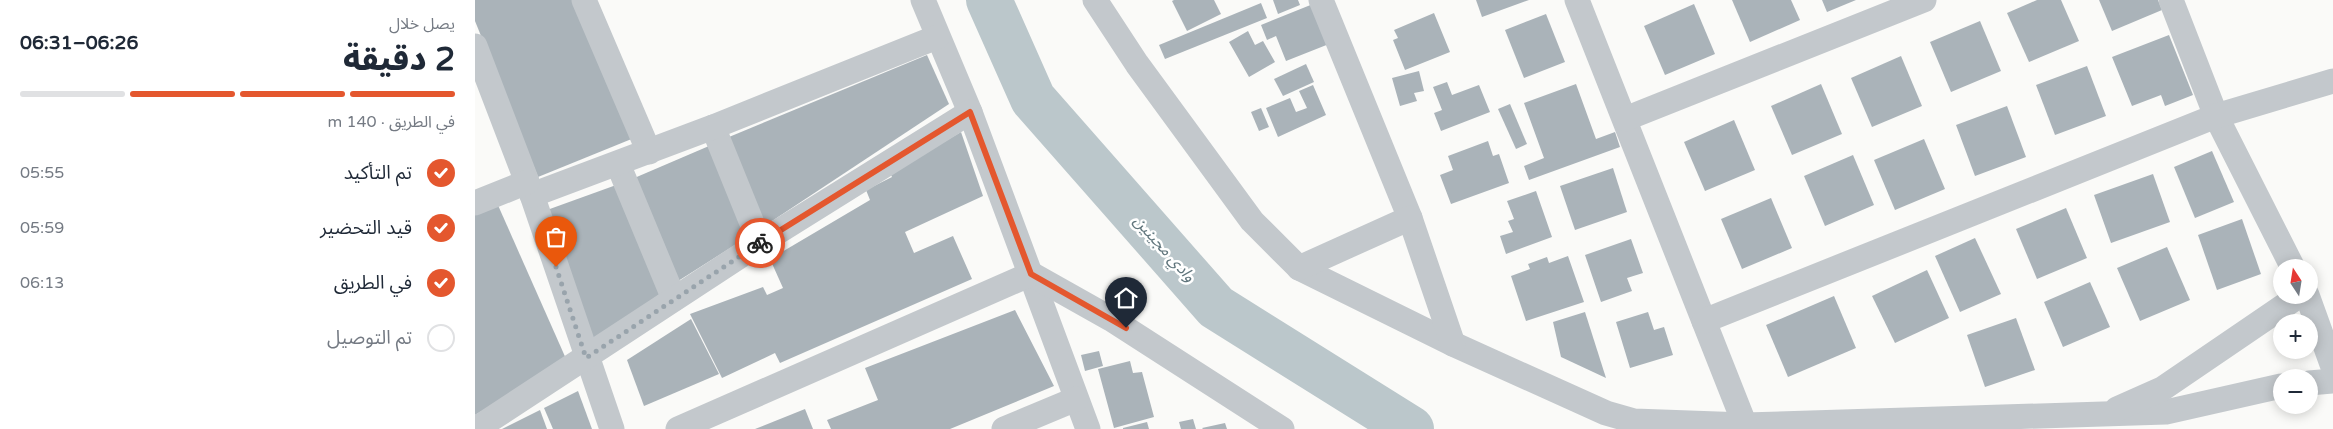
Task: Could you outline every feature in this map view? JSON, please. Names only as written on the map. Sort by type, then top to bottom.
[{"type":"street","points":[[923,0],[970,112],[1087,429]]},
{"type":"street","points":[[1095,0],[1137,64],[1252,221],[1299,268],[1453,344],[1607,413],[1634,421],[1745,425],[2166,412],[2273,388]]},
{"type":"street","points":[[1321,0],[1410,218],[1453,344]]},
{"type":"street","points":[[1577,0],[1745,425]]},
{"type":"street","points":[[1625,120],[1924,0]]},
{"type":"street","points":[[2171,0],[2216,116],[2288,259]]},
{"type":"street","points":[[589,2],[649,152]]},
{"type":"street","points":[[475,203],[618,164],[937,37]]},
{"type":"street","points":[[475,46],[482,86],[530,188],[586,358],[612,429]]},
{"type":"street","points":[[1704,321],[2216,116],[2333,81]]},
{"type":"street","points":[[477,429],[760,243],[970,112]]},
{"type":"street","points":[[713,127],[760,243]]},
{"type":"street","points":[[618,164],[674,300]]},
{"type":"street","points":[[1299,268],[1410,218]]},
{"type":"street","points":[[678,429],[1031,274]]},
{"type":"street","points":[[1031,274],[1111,319],[1282,429]]},
{"type":"street","points":[[2108,413],[2162,389],[2288,304]]},
{"type":"street","points":[[2310,304],[2333,367]]},
{"type":"street","points":[[2318,382],[2333,381]]},
{"type":"street","points":[[1003,429],[1077,399]]},
{"type":"building","points":[[475,0],[574,0],[634,138],[538,177],[475,21]]},
{"type":"building","points":[[1214,0],[1221,14],[1187,31],[1172,1]]},
{"type":"building","points":[[1273,0],[1298,0],[1300,5],[1278,14]]},
{"type":"building","points":[[1476,0],[1529,0],[1482,17]]},
{"type":"building","points":[[1732,0],[1791,0],[1800,20],[1750,42]]},
{"type":"building","points":[[1822,0],[1856,0],[1827,12]]},
{"type":"building","points":[[2037,0],[2061,0],[2079,41],[2029,62],[2007,13]]},
{"type":"building","points":[[2099,0],[2158,0],[2162,10],[2112,31]]},
{"type":"building","points":[[1261,3],[1267,18],[1165,59],[1159,45]]},
{"type":"building","points":[[1313,4],[1329,44],[1286,61],[1276,36],[1267,40],[1261,25]]},
{"type":"building","points":[[1694,4],[1715,54],[1665,75],[1644,26]]},
{"type":"building","points":[[1434,13],[1450,52],[1405,70],[1393,40],[1398,38],[1394,30]]},
{"type":"building","points":[[1546,14],[1565,62],[1524,78],[1505,30]]},
{"type":"building","points":[[1980,21],[2001,71],[1951,92],[1930,42]]},
{"type":"building","points":[[1248,31],[1255,45],[1263,41],[1275,62],[1249,77],[1229,42]]},
{"type":"building","points":[[2169,35],[2193,95],[2165,106],[2161,95],[2132,106],[2112,57]]},
{"type":"building","points":[[927,55],[949,104],[763,227],[729,137]]},
{"type":"building","points":[[1901,56],[1922,106],[1872,127],[1851,78]]},
{"type":"building","points":[[1306,64],[1314,82],[1283,96],[1274,79]]},
{"type":"building","points":[[2087,66],[2106,116],[2055,135],[2036,85]]},
{"type":"building","points":[[1419,71],[1424,91],[1414,93],[1417,101],[1400,106],[1392,78]]},
{"type":"building","points":[[1447,82],[1452,95],[1479,85],[1490,112],[1441,131],[1434,113],[1442,110],[1433,87]]},
{"type":"building","points":[[1576,84],[1596,139],[1615,132],[1620,147],[1529,180],[1524,166],[1544,158],[1524,103]]},
{"type":"building","points":[[1821,84],[1842,134],[1792,155],[1771,106]]},
{"type":"building","points":[[1313,85],[1326,115],[1278,137],[1266,108],[1290,98],[1296,112],[1307,108],[1299,91]]},
{"type":"building","points":[[1510,104],[1527,144],[1516,149],[1498,109]]},
{"type":"building","points":[[2007,106],[2026,157],[1975,176],[1956,125]]},
{"type":"building","points":[[1261,108],[1269,127],[1259,131],[1251,112]]},
{"type":"building","points":[[1734,120],[1755,170],[1705,191],[1684,142]]},
{"type":"building","points":[[961,132],[983,196],[905,232],[914,253],[953,236],[972,279],[780,363],[775,353],[722,378],[690,314],[763,287],[767,295],[783,288],[770,259],[870,200],[866,190],[892,177],[890,173]]},
{"type":"building","points":[[1924,139],[1945,189],[1895,210],[1874,160]]},
{"type":"building","points":[[1488,141],[1493,156],[1499,154],[1509,183],[1451,204],[1440,175],[1453,170],[1448,156]]},
{"type":"building","points":[[709,146],[746,238],[675,283],[632,179]]},
{"type":"building","points":[[2212,151],[2234,202],[2195,218],[2174,167]]},
{"type":"building","points":[[1853,155],[1874,205],[1825,226],[1804,176]]},
{"type":"building","points":[[1613,168],[1627,212],[1575,230],[1560,186]]},
{"type":"building","points":[[2153,174],[2170,222],[2111,243],[2094,195]]},
{"type":"building","points":[[619,184],[663,292],[594,340],[547,210]]},
{"type":"building","points":[[1536,191],[1552,237],[1506,254],[1500,236],[1513,232],[1508,221],[1514,219],[1507,201]]},
{"type":"building","points":[[1771,198],[1792,248],[1742,269],[1721,219]]},
{"type":"building","points":[[497,203],[567,361],[475,415],[475,211]]},
{"type":"building","points":[[2066,208],[2087,258],[2037,279],[2016,229]]},
{"type":"building","points":[[2242,219],[2261,274],[2217,290],[2198,235]]},
{"type":"building","points":[[1975,238],[2001,294],[1960,312],[1935,256]]},
{"type":"building","points":[[1631,239],[1643,273],[1627,278],[1632,291],[1601,302],[1585,255]]},
{"type":"building","points":[[2167,247],[2190,300],[2140,321],[2117,268]]},
{"type":"building","points":[[1568,256],[1584,302],[1526,321],[1511,276],[1530,269],[1528,264],[1547,257],[1549,263]]},
{"type":"building","points":[[1927,270],[1949,318],[1895,343],[1872,296]]},
{"type":"building","points":[[2090,282],[2110,327],[2063,347],[2044,302]]},
{"type":"building","points":[[1834,296],[1856,348],[1788,377],[1766,325]]},
{"type":"building","points":[[1015,310],[1054,386],[950,429],[831,429],[827,420],[878,400],[865,368]]},
{"type":"building","points":[[1585,312],[1606,378],[1561,357],[1553,322]]},
{"type":"building","points":[[1648,312],[1654,330],[1664,327],[1673,355],[1630,368],[1616,322]]},
{"type":"building","points":[[2016,318],[2035,370],[1985,387],[1967,335]]},
{"type":"building","points":[[691,319],[719,374],[644,406],[627,360]]},
{"type":"building","points":[[1099,351],[1103,366],[1085,371],[1081,355]]},
{"type":"building","points":[[1130,361],[1133,373],[1142,372],[1154,417],[1114,428],[1098,369]]},
{"type":"building","points":[[578,391],[592,429],[553,429],[544,408]]},
{"type":"building","points":[[805,409],[813,429],[755,429]]},
{"type":"building","points":[[540,410],[547,429],[502,429]]},
{"type":"building","points":[[1193,419],[1196,429],[1181,429],[1179,422]]},
{"type":"building","points":[[1147,422],[1149,429],[1123,429],[1123,428]]},
{"type":"building","points":[[1225,423],[1227,429],[1202,428]]},
{"type":"waterway","name":"وادي مجينين","points":[[989,0],[1033,99],[1216,307],[1411,429]]},
{"type":"way so far","points":[[556,267],[586,358],[760,243]]},
{"type":"route","points":[[760,243],[970,112],[1031,274],[1126,328]]}]
